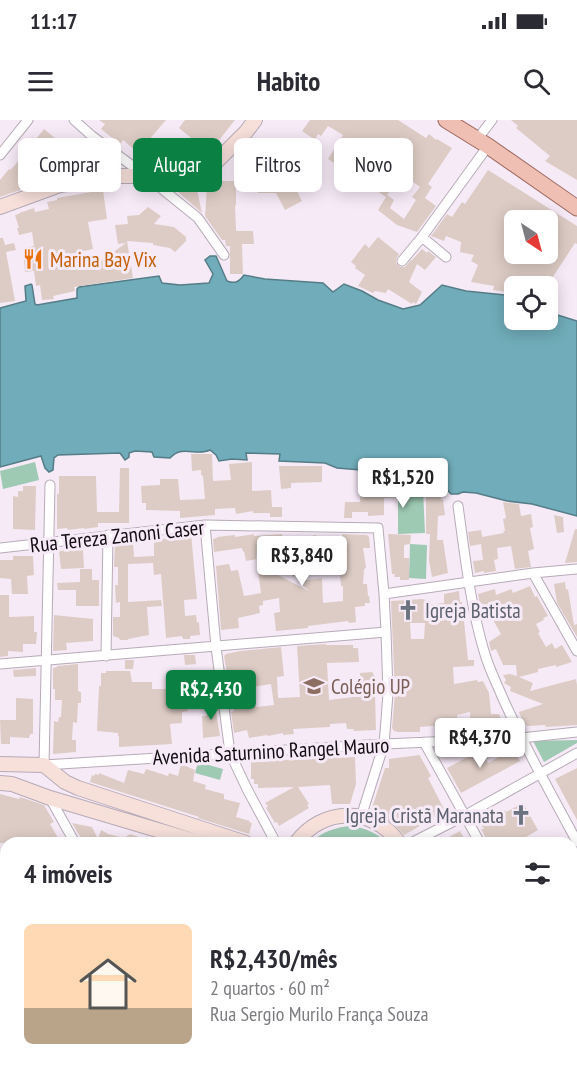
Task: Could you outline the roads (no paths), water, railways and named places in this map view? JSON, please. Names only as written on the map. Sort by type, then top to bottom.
[{"type":"main road","points":[[446,120],[485,140],[577,196]]},
{"type":"main road","points":[[462,120],[485,140],[577,208]]},
{"type":"street","points":[[0,155],[28,120]]},
{"type":"street","points":[[74,120],[133,166]]},
{"type":"street","points":[[222,156],[255,120]]},
{"type":"street","points":[[402,261],[422,237],[485,140],[492,120]]},
{"type":"street","points":[[0,207],[60,185],[118,176],[133,176]]},
{"type":"street","points":[[166,192],[198,218],[224,255]]},
{"type":"street","points":[[422,237],[446,257]]},
{"type":"street","points":[[35,793],[45,777],[50,485]]},
{"type":"street","points":[[458,506],[468,582],[484,653],[520,738],[574,837]]},
{"type":"street","points":[[205,525],[216,647],[230,753],[273,837]]},
{"type":"street","name":"Rua Tereza Zanoni Caser","points":[[0,548],[205,525],[378,528],[384,594]]},
{"type":"street","points":[[106,656],[108,536]]},
{"type":"street","points":[[360,817],[384,744],[388,693],[384,594],[532,573],[577,569]]},
{"type":"street","points":[[532,573],[575,645]]},
{"type":"street","points":[[0,664],[386,632]]},
{"type":"street","name":"Avenida Saturnino Rangel Mauro","points":[[0,764],[44,765],[520,738],[577,732]]},
{"type":"street","points":[[424,742],[476,837]]},
{"type":"street","points":[[423,837],[577,753]]},
{"type":"street","points":[[18,765],[10,773],[10,779],[6,784],[181,837]]},
{"type":"street","points":[[44,765],[65,782],[78,788],[228,837]]},
{"type":"street","points":[[50,798],[72,837]]},
{"type":"street","points":[[301,837],[307,830],[323,820],[342,816],[360,817],[376,822],[394,837]]},
{"type":"water","points":[[210,256],[216,256],[227,281],[230,282],[237,282],[244,275],[265,279],[323,283],[333,292],[344,284],[403,309],[420,305],[442,285],[466,291],[504,295],[504,330],[558,330],[558,315],[577,321],[577,516],[476,493],[451,494],[442,484],[434,486],[400,471],[381,468],[361,470],[337,468],[325,463],[279,461],[280,454],[246,453],[247,460],[219,461],[210,450],[180,452],[170,458],[154,457],[152,452],[135,451],[129,453],[129,457],[125,460],[120,453],[58,455],[54,458],[53,470],[49,472],[41,456],[0,467],[0,308],[26,301],[25,286],[31,284],[37,305],[77,298],[79,287],[159,276],[162,283],[180,285],[209,283],[213,274],[205,260]]},
{"type":"place","name":"Marina Bay Vix","points":[[33,259]]},
{"type":"place","name":"Igreja Batista","points":[[408,610]]},
{"type":"place","name":"Colégio UP","points":[[314,686]]},
{"type":"place","name":"Igreja Cristã Maranata","points":[[521,815]]}]
